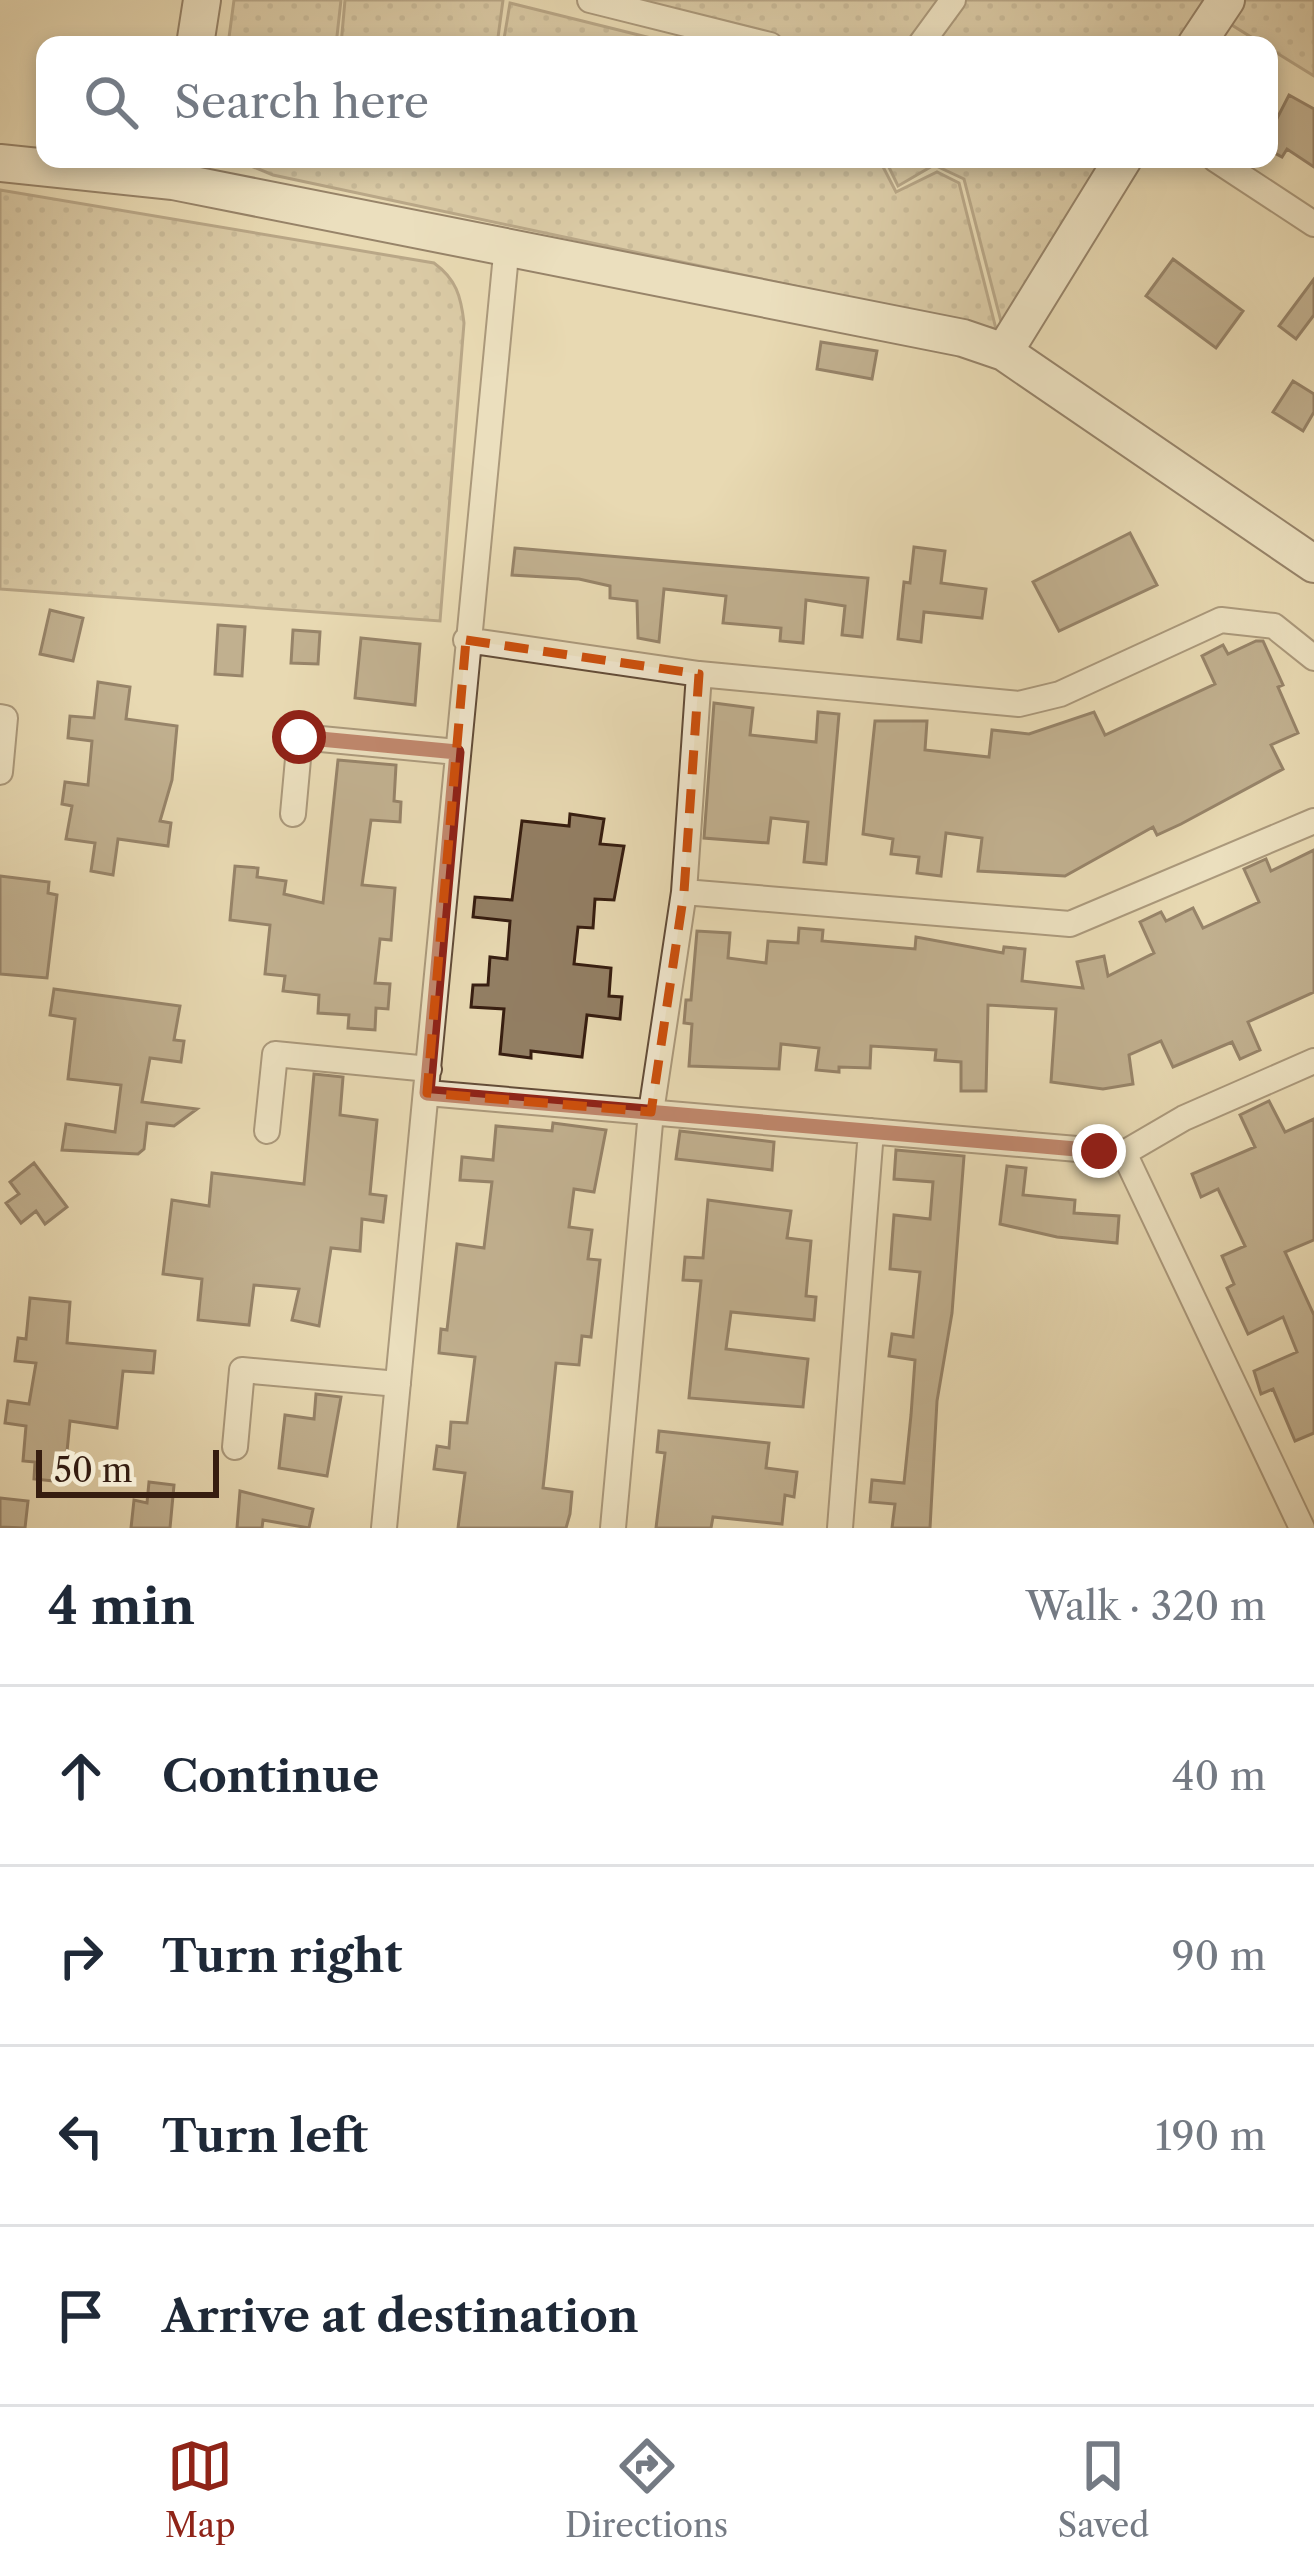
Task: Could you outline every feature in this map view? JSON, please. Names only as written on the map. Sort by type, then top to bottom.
[{"type":"street","points":[[196,36],[202,0]]},
{"type":"street","points":[[590,0],[734,36]]},
{"type":"street","points":[[926,36],[952,0]]},
{"type":"street","points":[[1202,36],[1226,0]]},
{"type":"street","points":[[0,163],[36,164]]},
{"type":"street","points":[[124,168],[174,170],[507,244],[797,301],[1004,352],[1256,519],[1314,564]]},
{"type":"street","points":[[1004,352],[1117,168]]},
{"type":"street","points":[[1229,168],[1314,224]]},
{"type":"street","points":[[384,1528],[507,244]]},
{"type":"street","points":[[466,640],[699,674],[1019,704],[1060,694],[1221,620],[1274,626],[1314,658]]},
{"type":"street","points":[[613,1528],[651,1112],[684,892],[699,674]]},
{"type":"street","points":[[0,717],[5,718],[0,772]]},
{"type":"street","points":[[293,814],[299,737],[457,752]]},
{"type":"street","points":[[684,892],[1070,924],[1314,821]]},
{"type":"street","points":[[267,1131],[275,1054],[651,1112],[1124,1153],[1184,1118],[1314,1061]]},
{"type":"street","points":[[840,1528],[872,1131]]},
{"type":"street","points":[[1124,1153],[1302,1528]]},
{"type":"street","points":[[235,1447],[242,1370],[398,1384]]},
{"type":"highlighted area","points":[[466,640],[699,674],[684,892],[651,1112],[427,1093]]},
{"type":"shaded area","points":[[234,0],[341,0],[337,36],[229,36]]},
{"type":"shaded area","points":[[345,0],[503,0],[498,36],[342,36]]},
{"type":"shaded area","points":[[631,0],[1216,0],[1193,36],[774,36]]},
{"type":"shaded area","points":[[1242,0],[1314,0],[1314,76],[1278,54],[1278,36],[1250,36],[1227,22]]},
{"type":"shaded area","points":[[510,3],[643,36],[504,36]]},
{"type":"shaded area","points":[[256,168],[884,168],[896,192],[937,172],[959,183],[996,329]]},
{"type":"shaded area","points":[[889,168],[929,168],[898,186]]},
{"type":"shaded area","points":[[940,168],[1107,168],[1003,329],[964,179]]},
{"type":"shaded area","points":[[0,190],[434,263],[448,275],[464,323],[440,621],[0,589]]},
{"type":"building","points":[[1289,95],[1314,109],[1314,167],[1287,149],[1282,157],[1278,155],[1278,116]]},
{"type":"building","points":[[1173,259],[1243,311],[1216,348],[1146,296]]},
{"type":"building","points":[[1314,279],[1314,315],[1296,339],[1279,326]]},
{"type":"building","points":[[821,342],[877,351],[872,379],[817,369]]},
{"type":"building","points":[[1293,381],[1314,394],[1314,412],[1303,431],[1273,412]]},
{"type":"building","points":[[1130,533],[1157,585],[1059,631],[1033,582]]},
{"type":"building","points":[[914,547],[945,551],[941,583],[986,589],[982,618],[924,612],[921,642],[898,639],[904,582],[910,583]]},
{"type":"building","points":[[515,548],[868,578],[862,637],[842,635],[845,606],[806,600],[803,643],[780,641],[781,628],[723,623],[726,596],[664,589],[659,642],[638,638],[637,601],[610,598],[610,586],[579,579],[512,575]]},
{"type":"building","points":[[50,610],[83,618],[73,661],[40,654]]},
{"type":"building","points":[[218,625],[245,627],[242,676],[215,674]]},
{"type":"building","points":[[293,630],[320,632],[318,664],[291,663]]},
{"type":"building","points":[[361,638],[420,644],[415,705],[355,698]]},
{"type":"building","points":[[1263,641],[1298,733],[1271,745],[1283,769],[1181,824],[1157,835],[1153,827],[1065,876],[978,871],[982,838],[946,833],[941,876],[917,873],[919,857],[891,854],[893,839],[863,834],[875,721],[927,721],[925,750],[989,757],[992,730],[1029,734],[1094,712],[1105,735],[1215,684],[1202,656],[1223,645],[1228,654]]},
{"type":"building","points":[[98,682],[130,687],[126,719],[177,726],[172,780],[160,821],[171,823],[168,846],[118,839],[113,875],[91,871],[95,843],[66,839],[72,806],[62,804],[65,782],[88,785],[92,741],[68,738],[70,716],[94,718]]},
{"type":"building","points":[[714,703],[753,708],[750,735],[816,742],[818,712],[839,714],[826,864],[804,862],[808,822],[771,818],[768,843],[704,838]]},
{"type":"building","points":[[338,760],[396,765],[394,801],[401,802],[400,822],[371,820],[362,885],[395,888],[391,940],[380,939],[375,983],[390,984],[388,1009],[376,1008],[375,1030],[348,1028],[349,1015],[318,1013],[319,995],[283,991],[285,976],[265,974],[270,925],[230,920],[235,866],[258,868],[257,877],[286,881],[284,894],[323,903]]},
{"type":"building","points":[[570,814],[604,819],[600,844],[624,846],[614,900],[595,899],[593,928],[578,927],[574,964],[611,968],[609,996],[622,997],[620,1019],[587,1015],[582,1057],[531,1051],[531,1058],[500,1054],[504,1009],[471,1007],[473,985],[488,985],[490,957],[507,959],[510,921],[473,917],[475,897],[512,900],[522,821],[569,826]]},
{"type":"building","points":[[1314,850],[1314,992],[1248,1022],[1260,1050],[1240,1059],[1232,1042],[1173,1067],[1161,1041],[1129,1055],[1133,1084],[1103,1089],[1051,1082],[1056,1009],[988,1005],[986,1091],[961,1091],[961,1062],[935,1060],[936,1050],[871,1046],[870,1068],[839,1067],[839,1072],[816,1070],[819,1048],[781,1044],[779,1069],[689,1066],[692,1024],[684,1023],[686,1000],[691,1000],[697,931],[730,933],[728,958],[766,963],[768,941],[798,943],[799,928],[823,930],[822,941],[915,949],[916,937],[1003,953],[1004,947],[1025,949],[1022,981],[1083,988],[1077,962],[1104,956],[1108,976],[1154,953],[1140,922],[1161,912],[1166,921],[1193,908],[1203,928],[1259,902],[1244,869],[1266,859],[1271,871]]},
{"type":"building","points":[[0,876],[49,882],[48,893],[57,895],[47,978],[0,974]]},
{"type":"building","points":[[54,989],[180,1006],[174,1040],[184,1041],[181,1062],[150,1058],[142,1102],[197,1109],[174,1126],[147,1123],[144,1149],[138,1154],[62,1150],[66,1124],[115,1132],[121,1085],[68,1079],[75,1019],[50,1015]]},
{"type":"building","points":[[314,1074],[343,1077],[340,1115],[377,1120],[370,1194],[386,1196],[383,1222],[362,1219],[360,1251],[331,1248],[319,1326],[292,1320],[299,1289],[254,1285],[249,1325],[198,1320],[202,1279],[163,1274],[172,1200],[209,1206],[212,1173],[304,1184]]},
{"type":"building","points":[[1269,1101],[1285,1132],[1314,1119],[1314,1240],[1285,1252],[1314,1315],[1314,1433],[1295,1441],[1273,1389],[1261,1394],[1254,1371],[1297,1352],[1283,1317],[1248,1334],[1227,1288],[1234,1284],[1222,1256],[1245,1246],[1218,1189],[1201,1197],[1192,1174],[1255,1147],[1240,1115]]},
{"type":"building","points":[[553,1123],[606,1130],[594,1192],[574,1189],[569,1227],[592,1230],[588,1259],[600,1260],[591,1337],[582,1336],[579,1365],[556,1363],[543,1488],[572,1492],[570,1514],[566,1528],[458,1528],[465,1473],[434,1469],[437,1446],[449,1448],[451,1422],[467,1423],[475,1357],[439,1353],[441,1329],[447,1330],[457,1244],[484,1248],[492,1182],[460,1180],[462,1157],[493,1160],[496,1126],[552,1131]]},
{"type":"building","points":[[680,1131],[774,1142],[772,1170],[676,1159]]},
{"type":"building","points":[[896,1150],[964,1156],[952,1313],[937,1401],[930,1528],[892,1528],[895,1504],[870,1502],[872,1480],[904,1483],[911,1415],[915,1360],[889,1356],[892,1334],[913,1337],[920,1272],[890,1269],[894,1215],[930,1219],[933,1182],[894,1179]]},
{"type":"building","points":[[34,1163],[67,1207],[45,1224],[36,1211],[21,1223],[6,1203],[19,1194],[10,1182]]},
{"type":"building","points":[[1007,1166],[1026,1168],[1023,1195],[1075,1200],[1074,1213],[1119,1216],[1117,1243],[1057,1237],[1000,1224]]},
{"type":"building","points":[[708,1200],[791,1211],[787,1238],[811,1241],[806,1296],[816,1297],[814,1320],[731,1312],[726,1349],[808,1359],[803,1407],[689,1398],[701,1281],[683,1280],[685,1257],[703,1258]]},
{"type":"building","points":[[30,1298],[70,1302],[67,1343],[155,1351],[153,1373],[123,1371],[117,1428],[70,1421],[64,1482],[34,1479],[35,1462],[23,1461],[26,1426],[5,1423],[8,1401],[29,1404],[36,1363],[15,1361],[18,1338],[26,1339]]},
{"type":"building","points":[[316,1394],[341,1397],[327,1476],[279,1468],[285,1415],[314,1419]]},
{"type":"building","points":[[659,1431],[769,1443],[766,1468],[797,1472],[794,1497],[785,1495],[782,1524],[713,1517],[711,1528],[656,1528],[665,1453],[657,1452]]},
{"type":"building","points":[[149,1482],[174,1485],[170,1528],[131,1528],[134,1500],[147,1503]]},
{"type":"building","points":[[240,1491],[313,1509],[309,1528],[263,1520],[262,1528],[237,1528]]},
{"type":"building","points":[[0,1498],[28,1501],[25,1528],[0,1527]]},
{"type":"route","points":[[299,737],[457,752],[427,1093],[1099,1151]]}]
